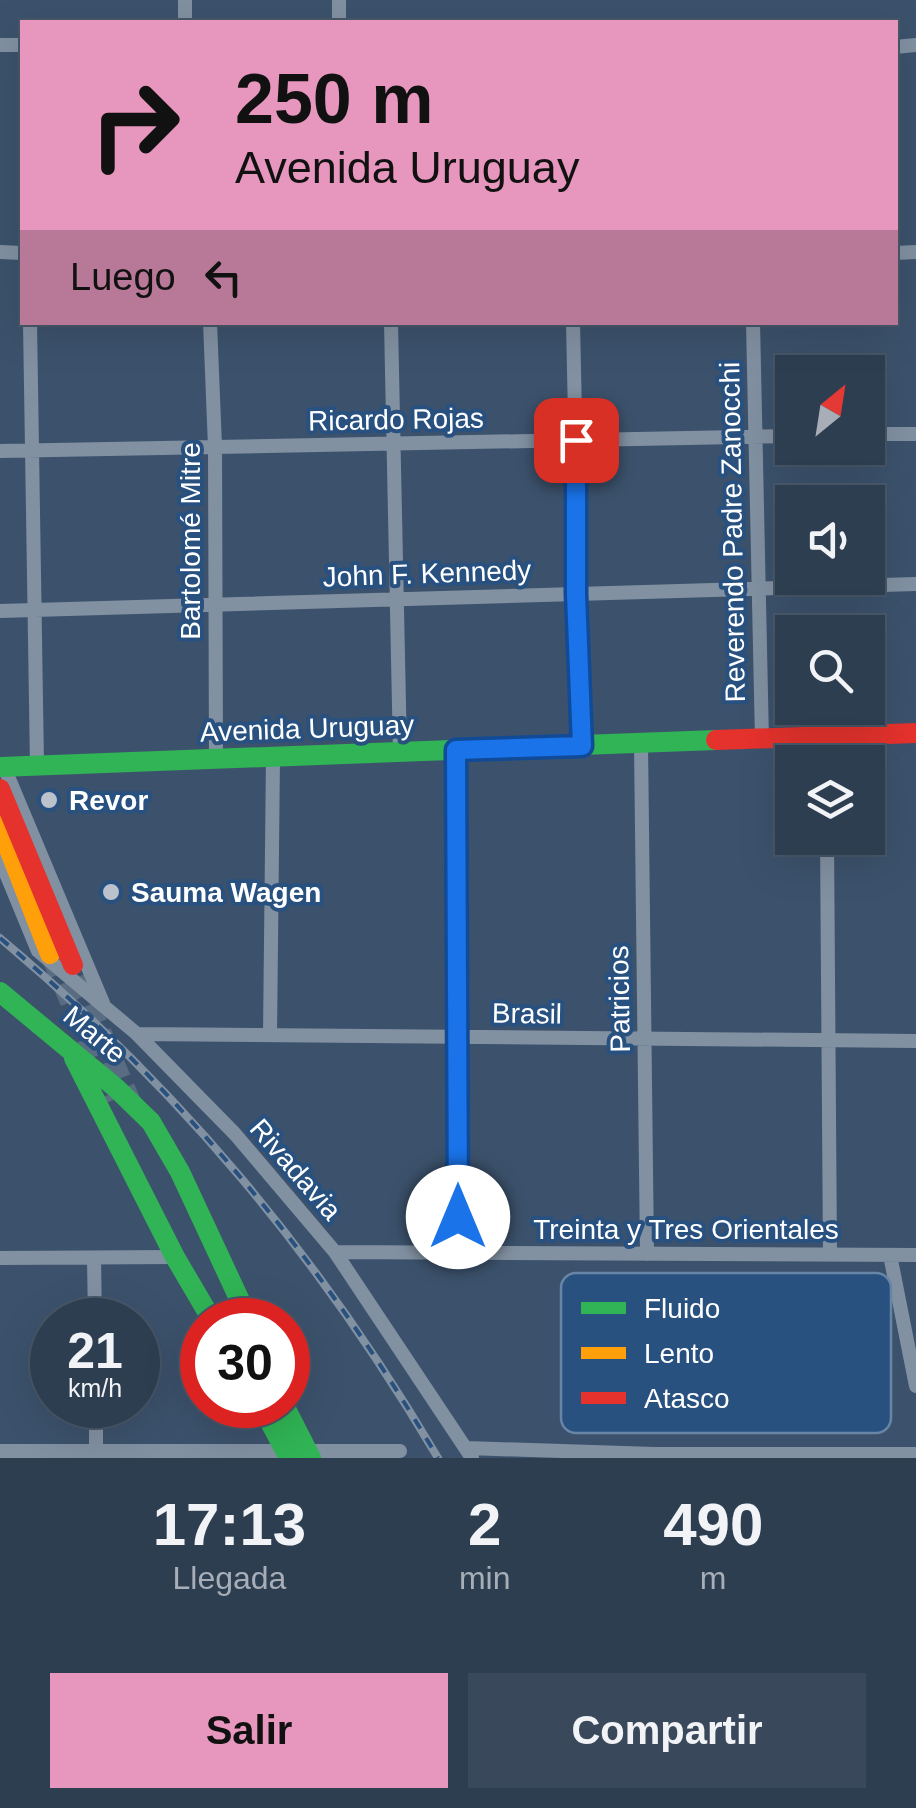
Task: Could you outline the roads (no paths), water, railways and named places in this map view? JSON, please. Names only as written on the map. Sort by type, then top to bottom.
[{"type":"street","points":[[30,325],[37,766]]},
{"type":"street","name":"Bartolomé Mitre","points":[[210,325],[215,448],[216,759]]},
{"type":"street","points":[[391,325],[400,753]]},
{"type":"street","points":[[572,325],[582,746]]},
{"type":"street","name":"Reverendo Padre Zanocchi","points":[[753,325],[762,740]]},
{"type":"street","points":[[885,434],[916,434]]},
{"type":"street","name":"Ricardo Rojas","points":[[0,451],[775,436]]},
{"type":"street","name":"John F. Kennedy","points":[[0,610],[916,584]]},
{"type":"street","name":"Avenida Uruguay","points":[[2,767],[916,733]]},
{"type":"street","points":[[826,738],[826,745]]},
{"type":"street","name":"Patricios","points":[[640,744],[647,1254]]},
{"type":"street","points":[[456,750],[459,1253]]},
{"type":"street","points":[[270,1035],[273,757]]},
{"type":"street","points":[[2,767],[104,1004]]},
{"type":"street","points":[[0,789],[73,965]]},
{"type":"street","points":[[0,826],[44,952]]},
{"type":"street","points":[[827,855],[830,1254]]},
{"type":"street","points":[[0,859],[44,952]]},
{"type":"street","name":"Rivadavia","points":[[44,952],[137,1034],[235,1134],[335,1252],[470,1453]]},
{"type":"street","name":"Marte","points":[[4,998],[64,1044],[109,1097],[144,1120]]},
{"type":"street","name":"Brasil","points":[[137,1034],[916,1041]]},
{"type":"street","points":[[109,1097],[174,1257],[201,1298]]},
{"type":"street","points":[[109,1097],[205,1298]]},
{"type":"street","points":[[144,1120],[229,1298]]},
{"type":"street","points":[[144,1120],[180,1172],[238,1298]]},
{"type":"street","name":"Treinta y Tres Orientales","points":[[335,1252],[916,1255]]},
{"type":"street","points":[[890,1254],[916,1386]]},
{"type":"street","points":[[0,1258],[174,1257]]},
{"type":"street","points":[[94,1258],[95,1298]]},
{"type":"street","points":[[96,1428],[96,1454]]},
{"type":"street","points":[[278,1428],[298,1454]]},
{"type":"street","points":[[291,1428],[298,1454]]},
{"type":"street","points":[[0,1451],[400,1451]]},
{"type":"street","points":[[470,1453],[916,1454]]},
{"type":"tunnel","points":[[51,956],[111,1101]]},
{"type":"tunnel","points":[[78,977],[131,1102]]},
{"type":"railway","points":[[0,938],[128,1055],[242,1179],[345,1313],[438,1458]]},
{"type":"place","name":"Revor","points":[[49,800]]},
{"type":"place","name":"Sauma Wagen","points":[[111,892]]}]
